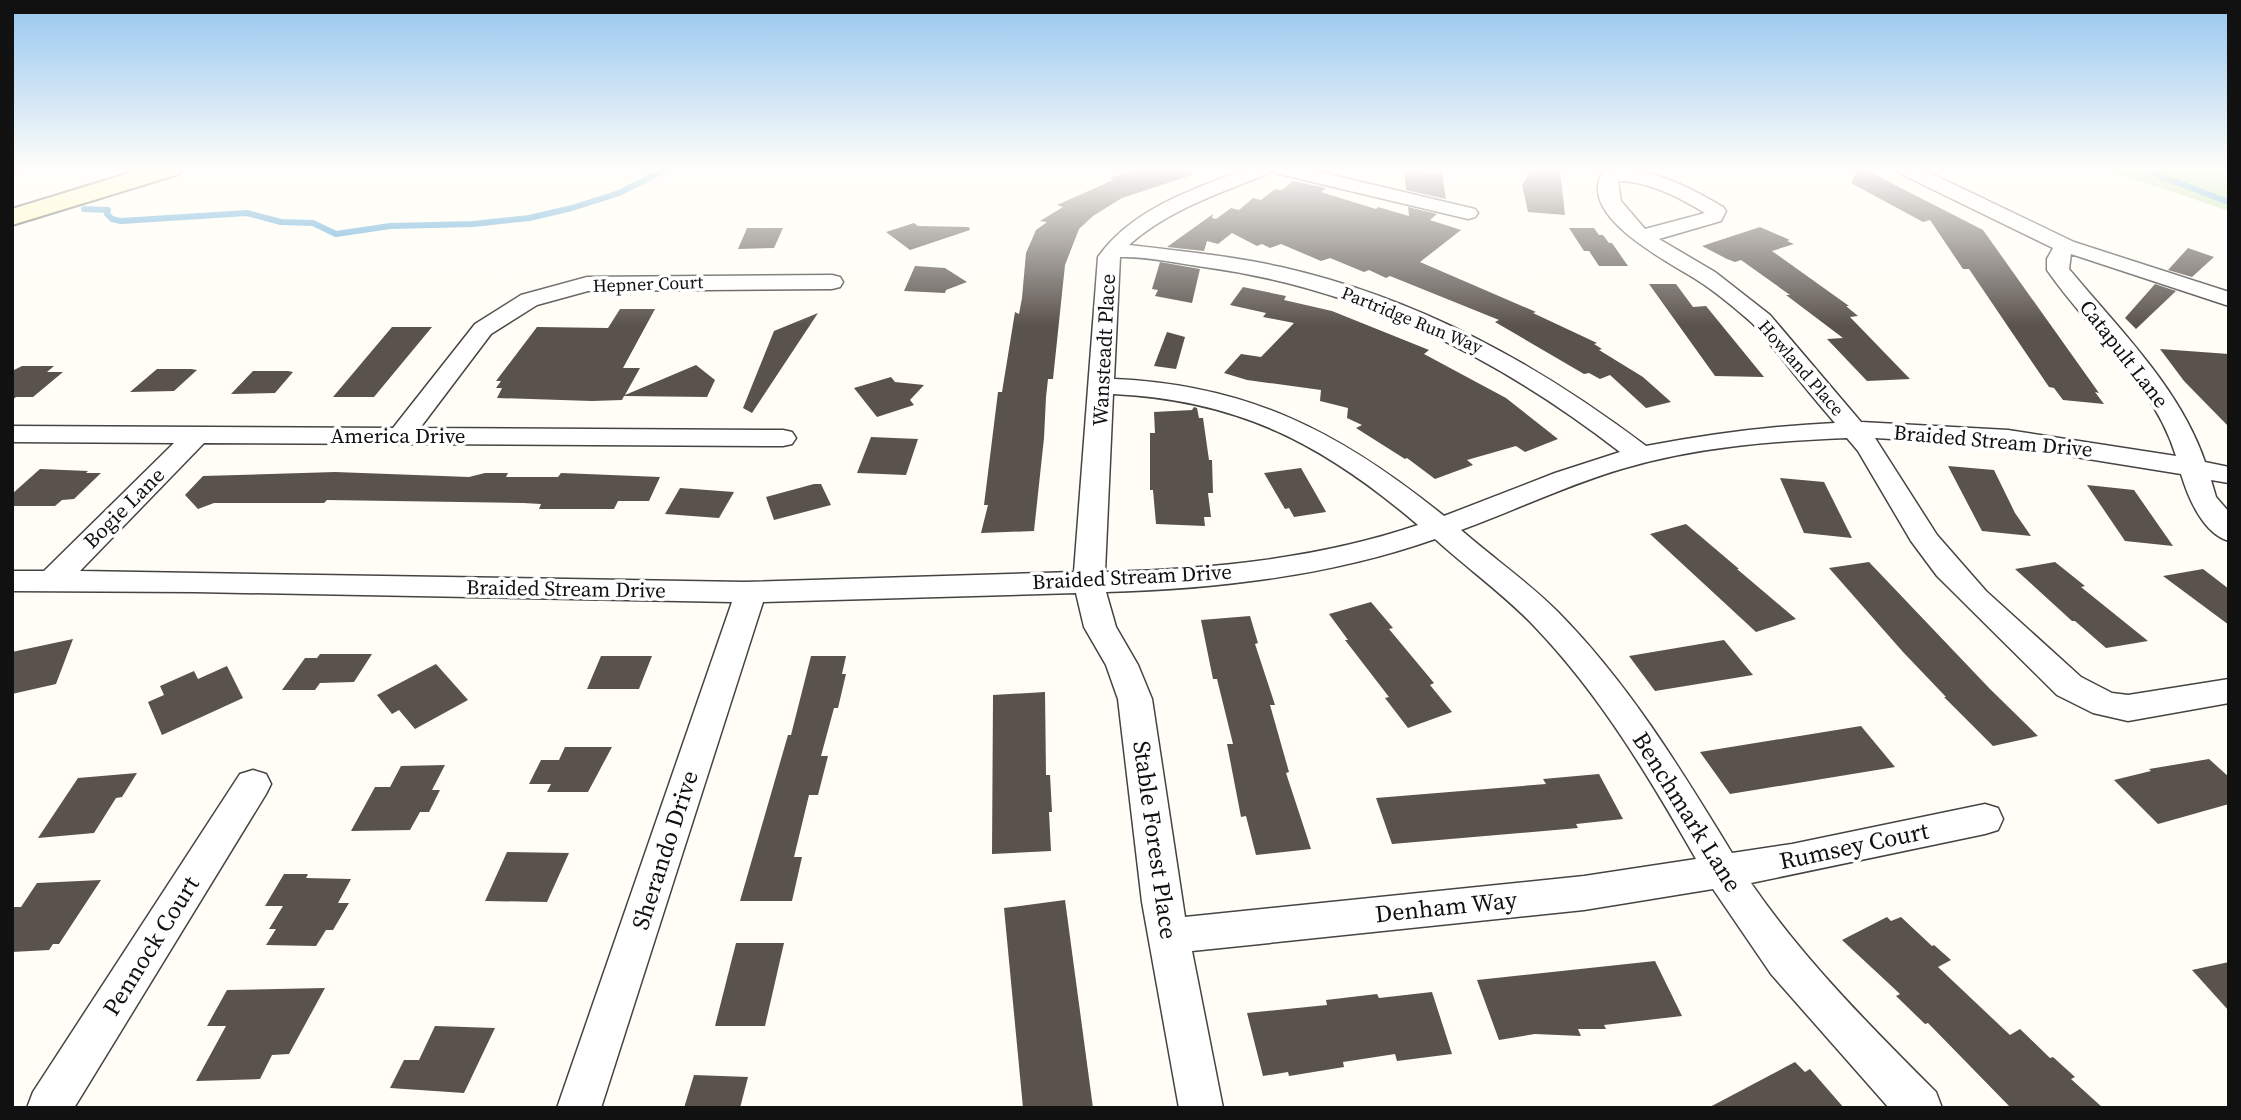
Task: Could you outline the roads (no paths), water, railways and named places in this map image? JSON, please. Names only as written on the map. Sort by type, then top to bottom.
[{"type":"street","name":"Wansteadt Place","points":[[1089,580],[1109,257],[1113,248],[1129,231],[1145,221]]},
{"type":"street","points":[[2015,221],[2067,246],[2229,299]]},
{"type":"street","name":"Howland Place","points":[[1641,237],[1707,278],[1762,320],[1869,448],[1926,541],[1948,569],[1975,598],[2069,685],[2085,696],[2105,704],[2128,708],[2229,691]]},
{"type":"street","name":"Catapult Lane","points":[[2067,246],[2060,251],[2058,270],[2132,360],[2168,410],[2184,439],[2193,468]]},
{"type":"street","name":"Partridge Run Way","points":[[1113,248],[1257,269],[1347,292],[1387,306],[1465,339],[1515,365],[1581,408],[1641,455]]},
{"type":"street","name":"Hepner Court","points":[[400,436],[483,330],[528,300],[587,285],[640,282],[832,282]]},
{"type":"street","name":"Benchmark Lane","points":[[1102,386],[1185,393],[1271,418],[1357,465],[1441,528],[1546,619],[1599,678],[1643,738],[1723,871],[1767,937],[1823,1006],[1920,1108]]},
{"type":"street","name":"Braided Stream Drive","points":[[12,581],[751,592],[1214,576],[1283,567],[1348,554],[1441,528],[1566,477],[1641,455],[1727,440],[1855,431],[1971,435],[2037,441],[2229,475]]},
{"type":"street","name":"America Drive","points":[[12,434],[783,438]]},
{"type":"street","name":"Bogie Lane","points":[[52,581],[196,436]]},
{"type":"street","points":[[2193,468],[2203,499],[2229,532]]},
{"type":"street","name":"Stable Forest Place","points":[[1089,580],[1093,607],[1100,627],[1122,665],[1135,699],[1169,936],[1201,1108]]},
{"type":"street","name":"Sherando Drive","points":[[579,1108],[751,592]]},
{"type":"street","name":"Pennock Court","points":[[49,1108],[253,784]]},
{"type":"street","name":"Rumsey Court","points":[[1723,871],[1792,860],[1985,819]]},
{"type":"street","name":"Denham Way","points":[[1169,936],[1584,893],[1723,871]]},
{"type":"waterway","points":[[278,221],[313,223],[336,234],[390,226],[499,221]]}]
